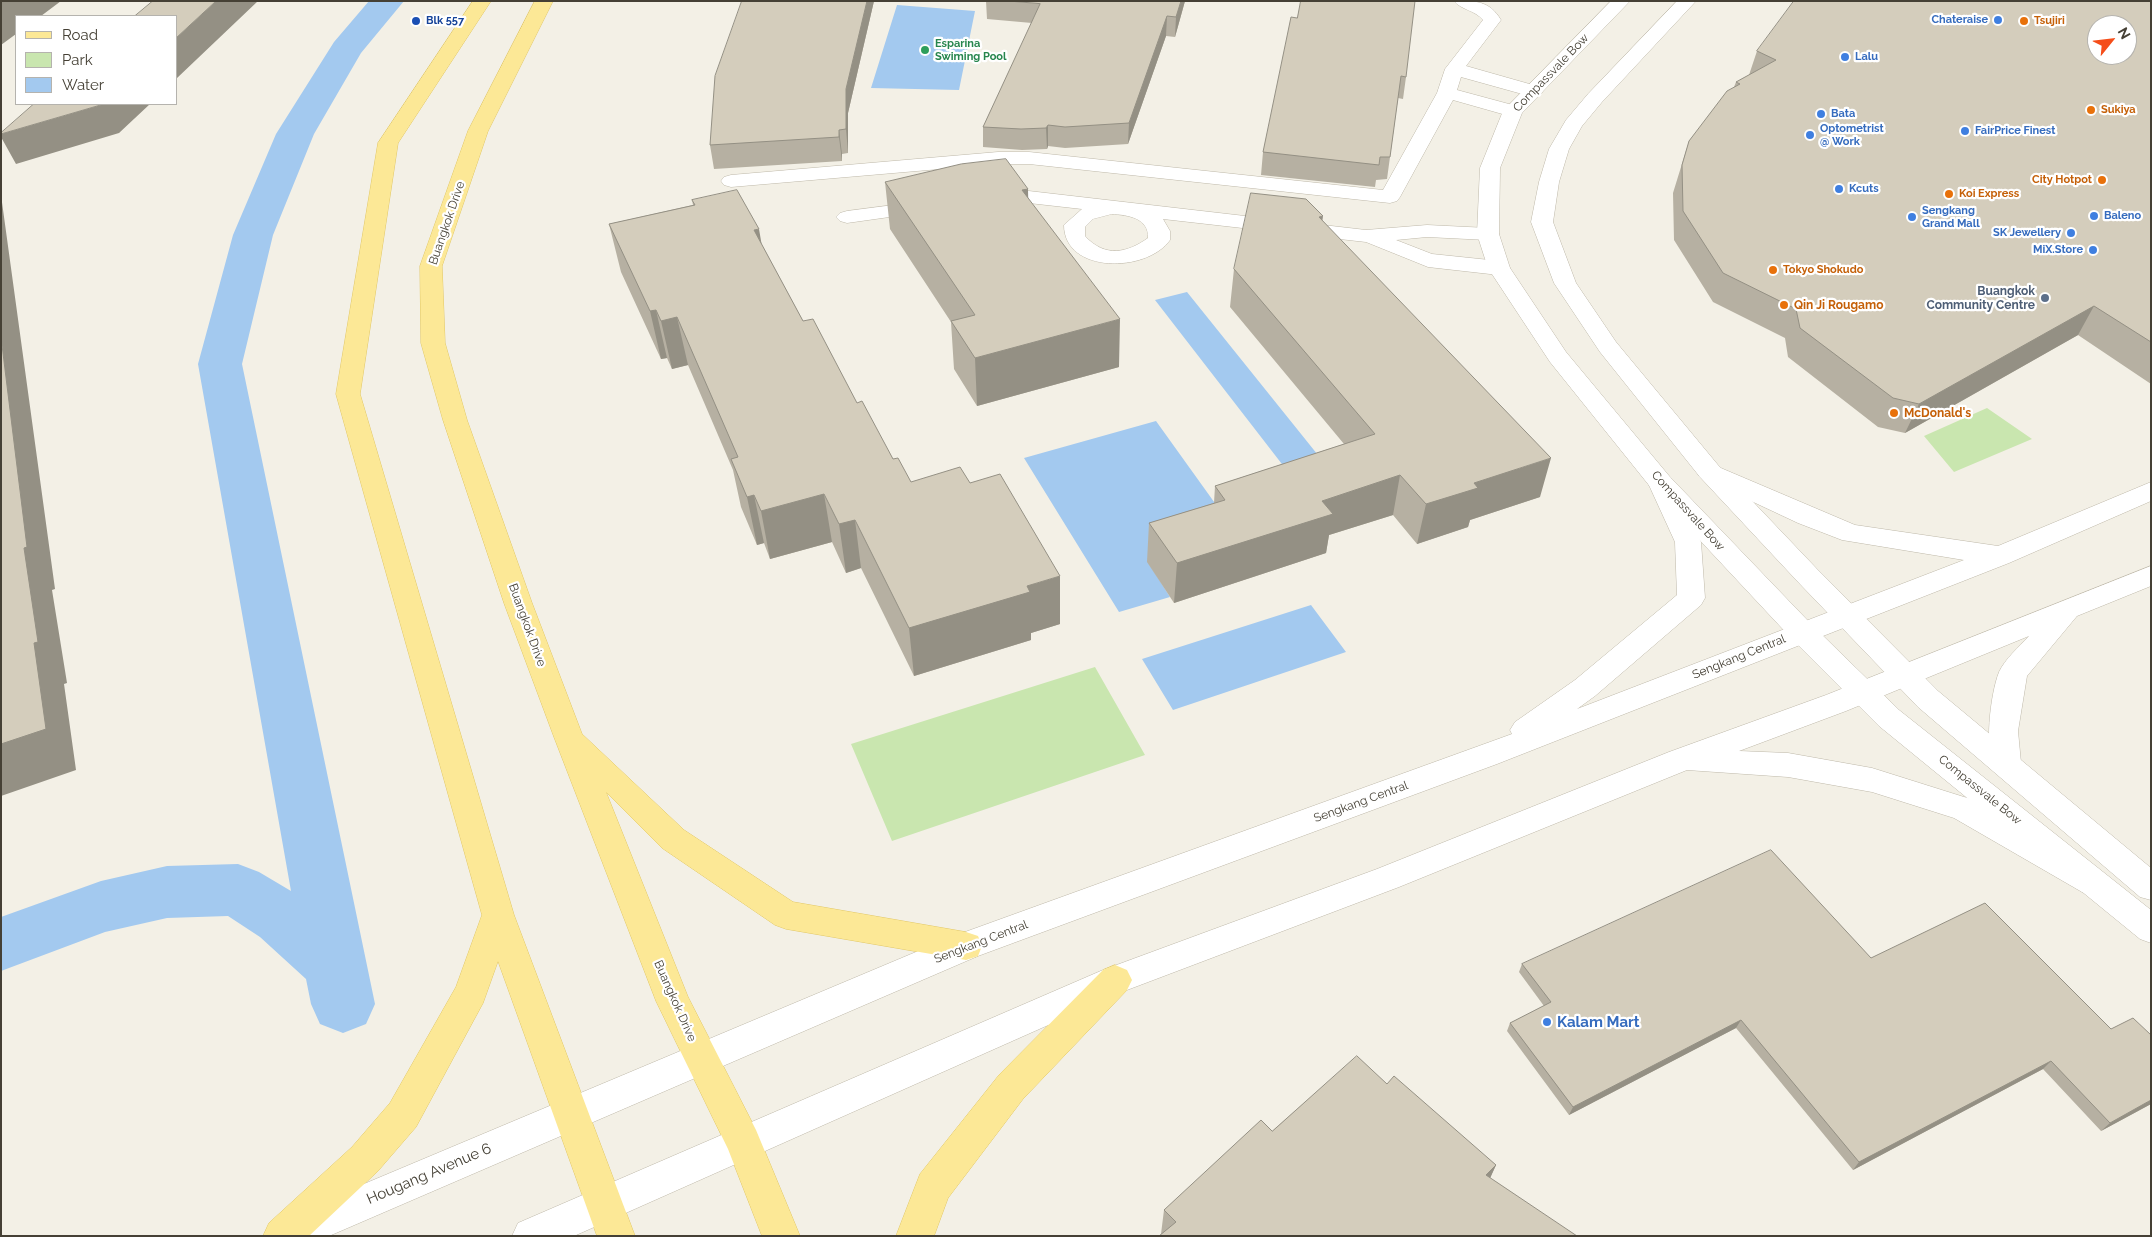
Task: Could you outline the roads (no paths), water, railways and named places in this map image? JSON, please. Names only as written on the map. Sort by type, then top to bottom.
[{"type":"main road","points":[[482,1],[388,143],[348,394],[498,915],[610,1220]]},
{"type":"main road","name":"Buangkok Drive","points":[[544,1],[478,131],[431,266],[433,343],[461,438],[518,603],[569,737],[673,1001],[743,1142],[781,1236]]},
{"type":"main road","points":[[569,737],[673,839],[786,915],[966,946]]},
{"type":"main road","points":[[284,1236],[365,1159],[403,1115],[472,992],[498,915]]},
{"type":"main road","points":[[915,1236],[933,1187],[1011,1086],[1115,980]]},
{"type":"street","points":[[731,181],[998,158],[1029,158],[1390,197],[1447,93],[1454,69],[1492,20],[1488,13],[1476,5],[1463,1]]},
{"type":"street","name":"Compassvale Bow","points":[[1621,1],[1512,110],[1490,168],[1488,234],[1499,268],[1558,357],[1661,483],[1802,632],[1889,718],[2151,929]]},
{"type":"street","points":[[1687,1],[1611,79],[1573,124],[1559,149],[1549,182],[1542,222],[1564,283],[1608,347],[1709,471],[1847,616],[1928,699],[2151,887]]},
{"type":"street","points":[[1454,69],[1533,91]]},
{"type":"street","points":[[1447,93],[1512,110]]},
{"type":"street","points":[[972,202],[1020,196],[1366,236],[1427,231],[1488,234]]},
{"type":"street","points":[[846,217],[943,205]]},
{"type":"street","points":[[1366,236],[1428,260],[1499,268]]},
{"type":"street","points":[[1709,471],[1807,517],[1851,534],[2000,556]]},
{"type":"street","points":[[1486,756],[1585,688],[1691,598],[1688,542],[1661,483]]},
{"type":"street","name":"Sengkang Central","points":[[572,1114],[966,946],[1486,756],[2000,556],[2151,491]]},
{"type":"street","points":[[532,1236],[610,1220],[743,1142],[1115,980],[1388,878],[1680,760],[1862,691],[2151,575]]},
{"type":"street","points":[[2006,763],[2003,731],[2013,673],[2070,606]]},
{"type":"street","points":[[1680,760],[1788,764],[1872,780],[1964,809],[2094,882]]},
{"type":"street","name":"Hougang Avenue 6","points":[[284,1236],[572,1114]]},
{"type":"water","name":"Esparina Swiming Pool","points":[[897,5],[975,11],[959,90],[871,88]]},
{"type":"water","points":[[1187,292],[1338,480],[1302,490],[1155,300]]},
{"type":"water","points":[[1156,421],[1227,520],[1148,562],[1170,597],[1119,612],[1024,458]]},
{"type":"water","points":[[1311,605],[1346,652],[1173,710],[1142,659]]},
{"type":"waterway","points":[[336,966],[220,364],[253,235],[295,134],[346,49],[387,1]]},
{"type":"waterway","points":[[1,944],[101,907],[167,892],[238,890],[282,918],[336,966]]},
{"type":"waterway","points":[[336,966],[343,1004]]},
{"type":"place","name":"Chateraise","points":[[1998,20]]},
{"type":"place","name":"Blk 557","points":[[416,21]]},
{"type":"place","name":"Tsujiri","points":[[2024,21]]},
{"type":"place","name":"Esparina Swiming Pool","points":[[925,50]]},
{"type":"place","name":"Lalu","points":[[1845,57]]},
{"type":"place","name":"Sukiya","points":[[2091,110]]},
{"type":"place","name":"Bata","points":[[1821,114]]},
{"type":"place","name":"FairPrice Finest","points":[[1965,131]]},
{"type":"place","name":"Optometrist @ Work","points":[[1810,135]]},
{"type":"place","name":"City Hotpot","points":[[2102,180]]},
{"type":"place","name":"Kcuts","points":[[1839,189]]},
{"type":"place","name":"Koi Express","points":[[1949,194]]},
{"type":"place","name":"Baleno","points":[[2094,216]]},
{"type":"place","name":"Sengkang Grand Mall","points":[[1912,217]]},
{"type":"place","name":"SK Jewellery","points":[[2071,233]]},
{"type":"place","name":"MiX.Store","points":[[2093,250]]},
{"type":"place","name":"Tokyo Shokudo","points":[[1773,270]]},
{"type":"place","name":"Buangkok Community Centre","points":[[2045,298]]},
{"type":"place","name":"Qin Ji Rougamo","points":[[1784,305]]},
{"type":"place","name":"McDonald's","points":[[1894,413]]},
{"type":"place","name":"Kalam Mart","points":[[1547,1022]]}]
